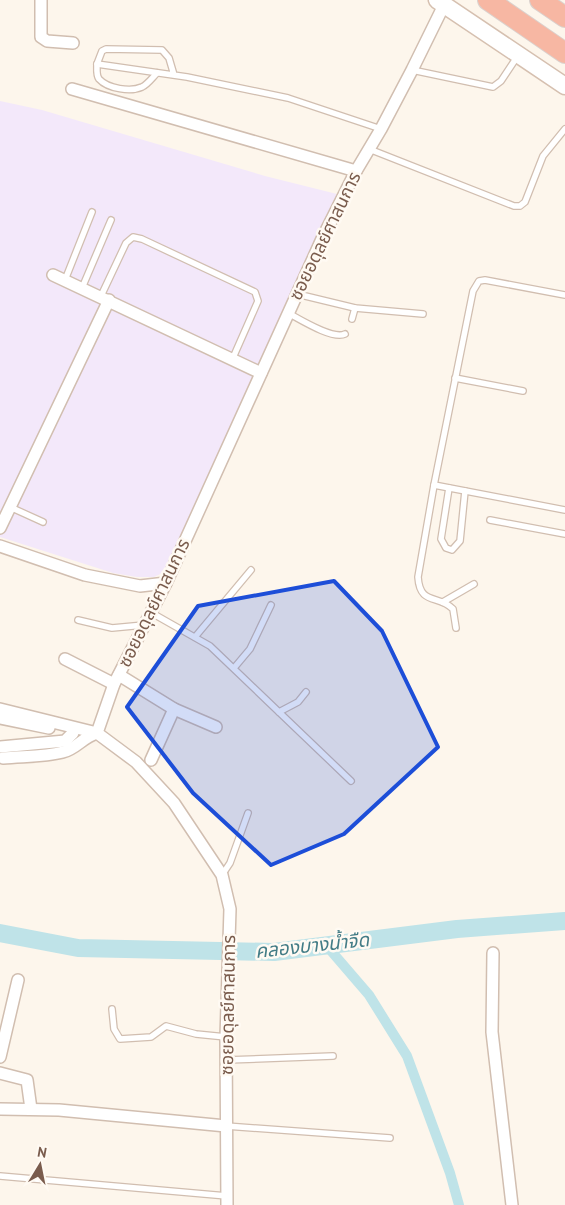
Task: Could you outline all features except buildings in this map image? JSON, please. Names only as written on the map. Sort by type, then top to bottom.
[{"type":"highway","points":[[488,0],[565,53]]},
{"type":"highway","points":[[507,0],[565,40]]},
{"type":"highway","points":[[540,0],[565,17]]},
{"type":"highway","points":[[549,0],[565,11]]},
{"type":"main road","points":[[441,2],[565,86]]},
{"type":"street","points":[[41,0],[41,37],[47,41],[73,43]]},
{"type":"street","name":"ซอยอดุลย์ศาสนการ","points":[[227,1200],[226,1037],[230,909],[222,875],[174,803],[136,762],[97,732],[116,680],[166,582],[288,313],[356,172],[381,130],[412,70],[441,2]]},
{"type":"street","points":[[72,88],[356,172]]},
{"type":"street","points":[[54,275],[261,373]]},
{"type":"street","points":[[0,528],[105,298]]},
{"type":"street","points":[[0,546],[85,576],[140,586],[166,582]]},
{"type":"street","points":[[65,659],[116,680],[174,709],[216,727]]},
{"type":"street","points":[[151,760],[174,709]]},
{"type":"street","points":[[0,711],[97,732]]},
{"type":"street","points":[[0,711],[79,735],[97,732]]},
{"type":"street","points":[[2,753],[63,752],[73,748],[79,735]]},
{"type":"street","points":[[493,953],[492,1032],[512,1205]]},
{"type":"street","points":[[0,1057],[18,980]]},
{"type":"street","points":[[0,1073],[28,1080],[31,1109]]},
{"type":"street","points":[[0,1108],[226,1126]]},
{"type":"lane","points":[[157,73],[142,87],[134,89],[115,87],[99,79],[96,74],[97,64],[102,51],[106,49],[162,50],[169,58],[174,75]]},
{"type":"lane","points":[[412,70],[493,87],[501,81],[519,56]]},
{"type":"lane","points":[[97,64],[174,75],[288,98],[381,130]]},
{"type":"lane","points":[[369,149],[514,206],[520,206],[524,202],[543,156],[565,129]]},
{"type":"lane","points":[[64,280],[92,212]]},
{"type":"lane","points":[[82,288],[111,220]]},
{"type":"lane","points":[[105,298],[126,243],[133,237],[142,239],[255,292],[258,296],[258,301],[232,360]]},
{"type":"lane","points":[[456,628],[453,609],[443,602],[426,596],[419,586],[418,577],[434,485],[473,291],[479,281],[485,280],[565,295]]},
{"type":"lane","points":[[297,294],[356,308],[423,314]]},
{"type":"lane","points":[[352,319],[356,308]]},
{"type":"lane","points":[[288,313],[329,334],[341,336],[345,334]]},
{"type":"lane","points":[[455,378],[523,391]]},
{"type":"lane","points":[[434,485],[565,510]]},
{"type":"lane","points":[[449,488],[441,539],[446,548],[452,550],[460,541],[465,491]]},
{"type":"lane","points":[[10,507],[43,522]]},
{"type":"lane","points":[[490,520],[565,534]]},
{"type":"lane","points":[[195,637],[251,570]]},
{"type":"lane","points":[[443,602],[474,584]]},
{"type":"lane","points":[[234,668],[250,648],[271,605]]},
{"type":"lane","points":[[150,612],[210,646],[351,781]]},
{"type":"lane","points":[[78,620],[112,628],[144,625]]},
{"type":"lane","points":[[279,712],[298,702],[306,692]]},
{"type":"lane","points":[[222,875],[230,863],[248,812]]},
{"type":"lane","points":[[112,1009],[114,1029],[120,1039],[151,1037],[166,1026],[196,1034],[226,1037]]},
{"type":"lane","points":[[226,1060],[333,1056]]},
{"type":"lane","points":[[226,1126],[390,1138]]},
{"type":"lane","points":[[0,1176],[227,1200]]},
{"type":"highlighted area","points":[[334,581],[382,631],[438,747],[344,834],[271,865],[193,793],[127,707],[198,606]]},
{"type":"shaded area","points":[[0,101],[42,110],[265,176],[341,195],[169,570],[154,577],[137,577],[113,573],[0,537]]},
{"type":"waterway","name":"คลองบางน้ำจืด","points":[[0,933],[78,948],[274,952],[457,929],[565,921]]},
{"type":"waterway","points":[[326,945],[369,995],[407,1056],[450,1173],[459,1205]]}]
